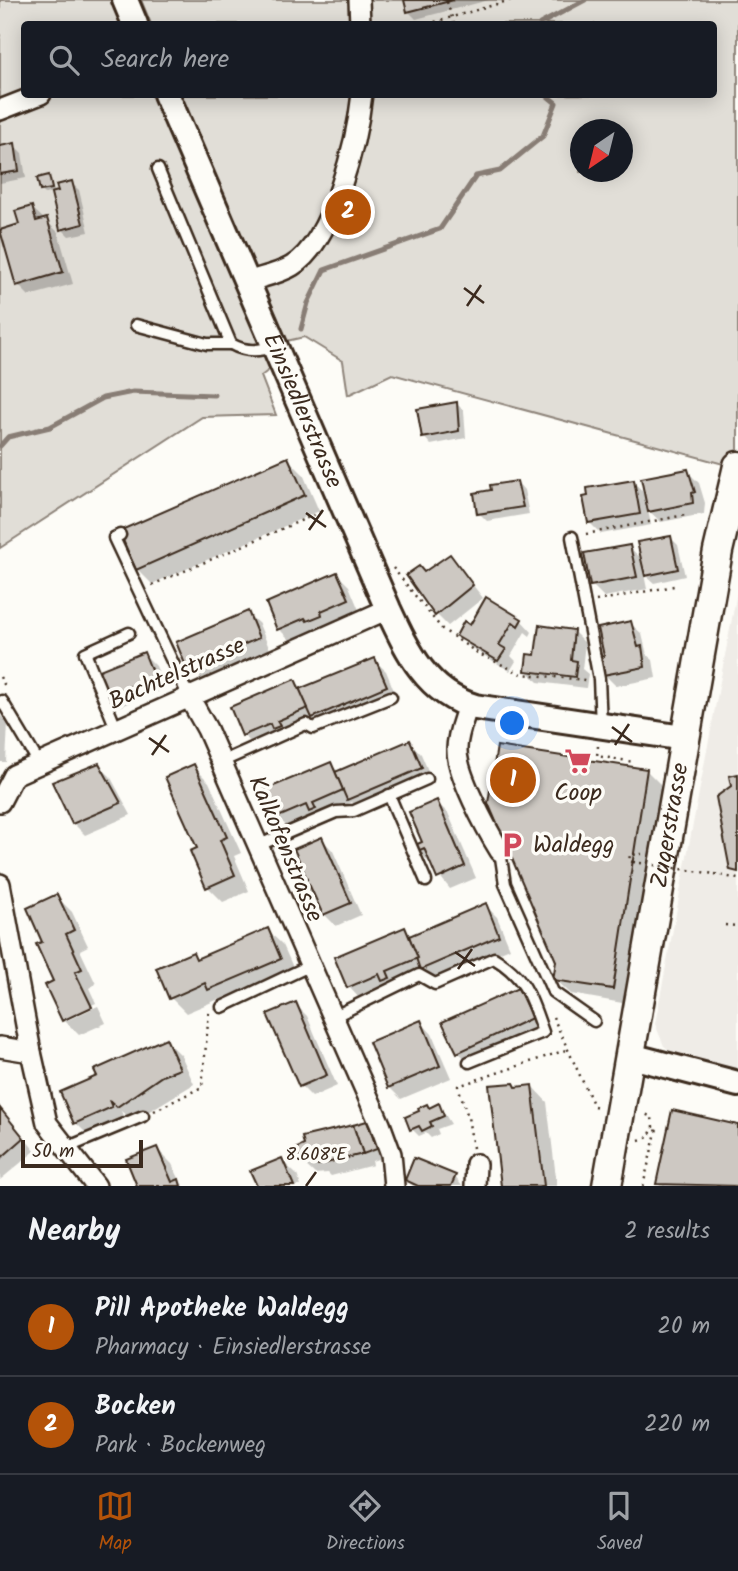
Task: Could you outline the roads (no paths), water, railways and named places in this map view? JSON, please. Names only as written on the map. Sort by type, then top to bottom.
[{"type":"main road","name":"Zugerstrasse","points":[[607,1186],[618,1136],[718,551],[738,467]]},
{"type":"street","points":[[125,0],[134,21]]},
{"type":"street","points":[[359,0],[360,21]]},
{"type":"street","points":[[0,110],[31,98]]},
{"type":"street","name":"Einsiedlerstrasse","points":[[168,98],[388,609],[409,653],[429,681],[453,700],[600,738],[684,738]]},
{"type":"street","points":[[247,282],[292,266],[310,251],[322,234],[331,215],[359,116],[361,98]]},
{"type":"street","name":"Bachtelstrasse","points":[[0,802],[14,775],[188,695],[388,609]]},
{"type":"street","name":"Kalkofenstrasse","points":[[188,695],[221,762],[388,1144],[394,1186]]},
{"type":"street","points":[[468,705],[457,747],[458,761],[486,829],[500,851]]},
{"type":"street","points":[[0,884],[47,1123],[96,1186]]},
{"type":"street","points":[[0,1047],[31,1052]]},
{"type":"street","points":[[631,1056],[738,1084]]},
{"type":"street","points":[[475,1186],[476,1164]]},
{"type":"lane","points":[[158,169],[231,344]]},
{"type":"lane","points":[[136,325],[207,344],[231,344],[240,349],[262,351],[275,346]]},
{"type":"lane","name":"Kalkofenstrasse","points":[[117,536],[188,695]]},
{"type":"lane","points":[[572,537],[599,679],[600,738]]},
{"type":"lane","points":[[116,728],[85,653],[129,633]]},
{"type":"lane","points":[[221,762],[306,724],[313,728],[391,697]]},
{"type":"lane","points":[[2,701],[39,763]]},
{"type":"lane","points":[[257,846],[336,812],[354,811],[427,779]]},
{"type":"lane","points":[[389,795],[426,881]]},
{"type":"lane","points":[[500,851],[505,884],[553,992],[594,1021]]},
{"type":"lane","points":[[332,1017],[419,975],[435,984],[494,958],[518,976],[543,1032],[469,1062]]},
{"type":"lane","points":[[222,1007],[309,966]]},
{"type":"lane","points":[[65,1148],[143,1116]]},
{"type":"waterway","points":[[546,21],[585,0]]},
{"type":"waterway","points":[[301,329],[308,303],[324,270],[440,229],[476,176],[500,171],[543,136],[556,103],[550,98]]},
{"type":"waterway","points":[[0,446],[8,437],[50,427],[103,398],[133,392],[214,395]]},
{"type":"place","name":"Bocken","points":[[348,212]]},
{"type":"place","name":"Coop","points":[[578,761]]},
{"type":"place","name":"Pill Apotheke Waldegg","points":[[513,780]]},
{"type":"place","name":"Waldegg","points":[[512,845]]}]
